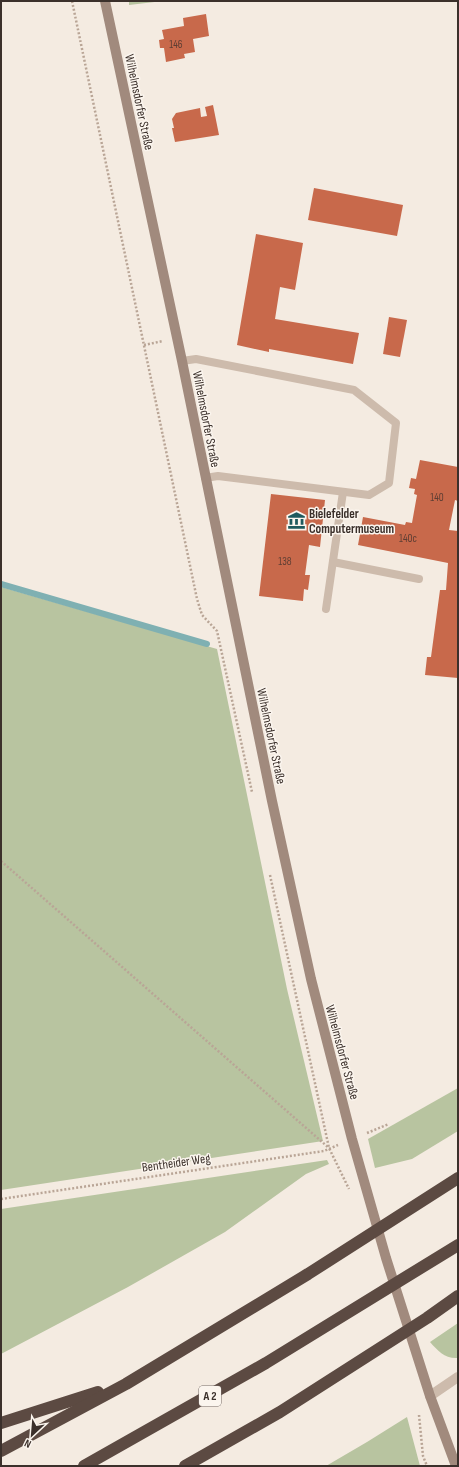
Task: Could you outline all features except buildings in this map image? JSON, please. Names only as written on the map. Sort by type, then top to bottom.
[{"type":"highway","points":[[1,1451],[126,1384],[308,1274],[429,1198],[458,1178]]},
{"type":"highway","name":"A 2","points":[[84,1466],[216,1392],[333,1323],[454,1248]]},
{"type":"highway","points":[[185,1466],[280,1412],[355,1365],[458,1296]]},
{"type":"highway","points":[[1,1423],[126,1384]]},
{"type":"street","name":"Wilhelmsdorfer Straße","points":[[105,1],[182,361],[272,801],[311,979],[352,1139],[386,1258],[430,1396],[456,1466]]},
{"type":"street","points":[[430,1396],[458,1377]]},
{"type":"lane","points":[[182,361],[196,359],[354,390],[396,423],[389,483],[369,495],[218,476],[205,478]]},
{"type":"lane","points":[[326,609],[343,492]]},
{"type":"lane","points":[[333,562],[419,579]]},
{"type":"path","points":[[73,1],[197,599],[202,615],[217,631],[252,793]]},
{"type":"path","points":[[1,861],[330,1148]]},
{"type":"path","points":[[269,870],[330,1148],[350,1193]]},
{"type":"path","name":"Bentheider Weg","points":[[1,1199],[316,1152],[330,1148],[389,1124]]},
{"type":"path","points":[[419,1412],[423,1456],[427,1466]]},
{"type":"green space","points":[[129,1],[163,1],[129,5]]},
{"type":"green space","points":[[1,587],[217,649],[287,989],[323,1141],[1,1190]]},
{"type":"green space","points":[[458,1088],[458,1131],[412,1159],[375,1168],[368,1139]]},
{"type":"green space","points":[[327,1160],[329,1164],[306,1174],[225,1232],[128,1287],[1,1354],[1,1209]]},
{"type":"green space","points":[[458,1323],[458,1358],[453,1358],[446,1356],[430,1342]]},
{"type":"green space","points":[[407,1417],[420,1466],[326,1466],[367,1442]]},
{"type":"waterway","points":[[1,584],[207,644]]},
{"type":"place","name":"Bielefelder Computermuseum","points":[[296,520]]}]
